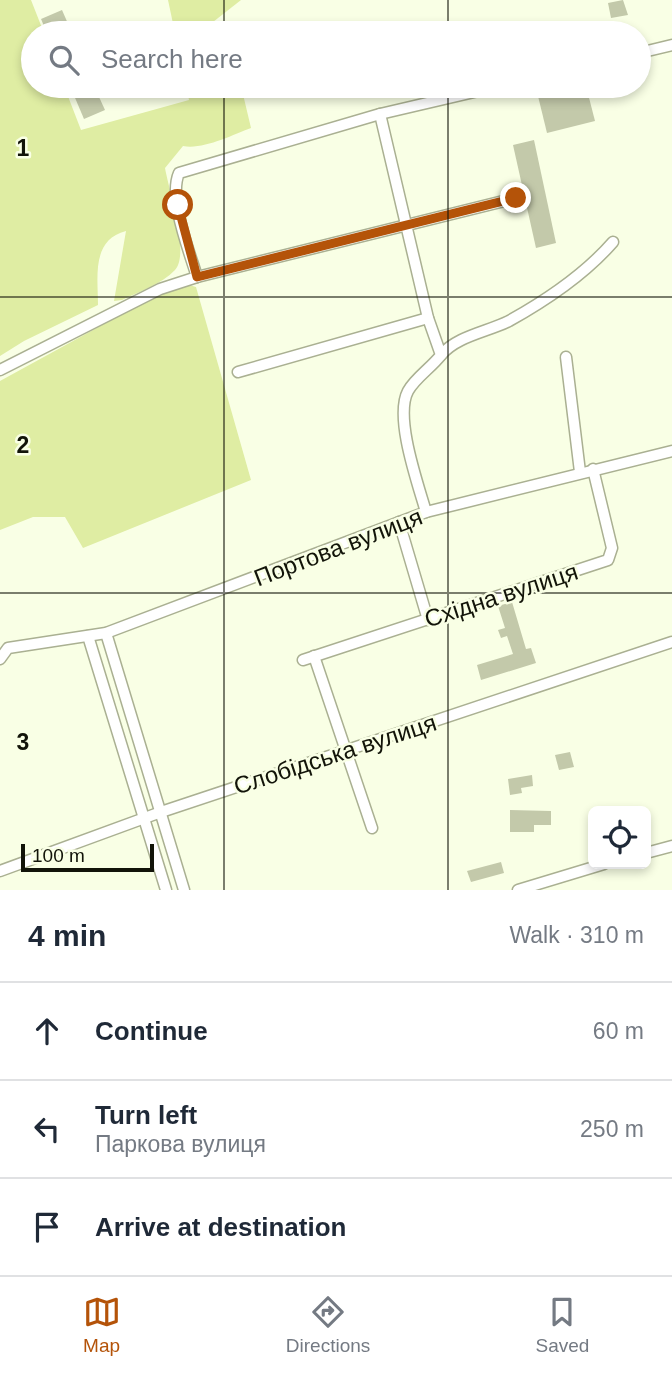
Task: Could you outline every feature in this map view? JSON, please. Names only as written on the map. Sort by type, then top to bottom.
[{"type":"street","points":[[651,50],[672,45]]},
{"type":"street","points":[[197,277],[178,205],[175,181],[179,173],[380,114],[449,98]]},
{"type":"street","points":[[380,114],[428,318],[441,355]]},
{"type":"street","points":[[0,370],[149,294],[197,277],[516,198]]},
{"type":"street","points":[[426,512],[405,426],[403,406],[412,386],[449,348],[508,321],[536,303],[604,253],[613,242]]},
{"type":"street","points":[[238,372],[428,318]]},
{"type":"street","points":[[566,356],[580,472]]},
{"type":"street","name":"Портова вулиця","points":[[0,659],[8,648],[106,633],[426,512],[672,451]]},
{"type":"street","name":"Східна вулиця","points":[[303,660],[428,620],[527,584],[608,560],[612,548],[593,469]]},
{"type":"street","points":[[399,522],[428,620]]},
{"type":"street","points":[[106,633],[184,890]]},
{"type":"street","points":[[88,636],[166,890]]},
{"type":"street","name":"Слобідська вулиця","points":[[0,871],[161,812],[672,642]]},
{"type":"street","points":[[314,656],[372,828]]},
{"type":"street","points":[[651,852],[672,846]]},
{"type":"street","points":[[518,890],[588,869]]},
{"type":"green space","points":[[0,0],[31,0],[39,21],[21,21],[21,98],[69,98],[81,130],[189,98],[244,98],[251,128],[208,144],[183,146],[165,168],[177,222],[180,251],[179,262],[170,275],[142,291],[114,301],[126,231],[115,236],[107,242],[99,261],[98,305],[24,341],[0,356]]},
{"type":"green space","points":[[168,0],[241,0],[214,21],[172,21]]},
{"type":"green space","points":[[186,284],[196,287],[251,480],[83,548],[65,517],[33,517],[0,530],[0,381],[146,301]]},
{"type":"building","points":[[623,0],[628,15],[611,18],[608,3]]},
{"type":"building","points":[[62,10],[67,21],[42,21],[41,19]]},
{"type":"building","points":[[75,98],[100,98],[105,110],[84,119]]},
{"type":"building","points":[[538,98],[589,98],[595,121],[547,133]]},
{"type":"building","points":[[534,140],[556,243],[536,248],[513,145]]},
{"type":"building","points":[[512,602],[526,649],[531,648],[536,663],[481,680],[477,665],[513,654],[507,636],[501,638],[498,630],[505,628],[498,606]]},
{"type":"building","points":[[570,752],[574,767],[559,770],[555,755]]},
{"type":"building","points":[[532,775],[533,786],[521,788],[522,793],[510,795],[508,779]]},
{"type":"building","points":[[510,810],[551,811],[551,825],[534,825],[534,832],[510,832]]},
{"type":"building","points":[[501,862],[504,873],[471,882],[467,871]]},
{"type":"route","points":[[178,205],[197,277],[516,198]]}]
